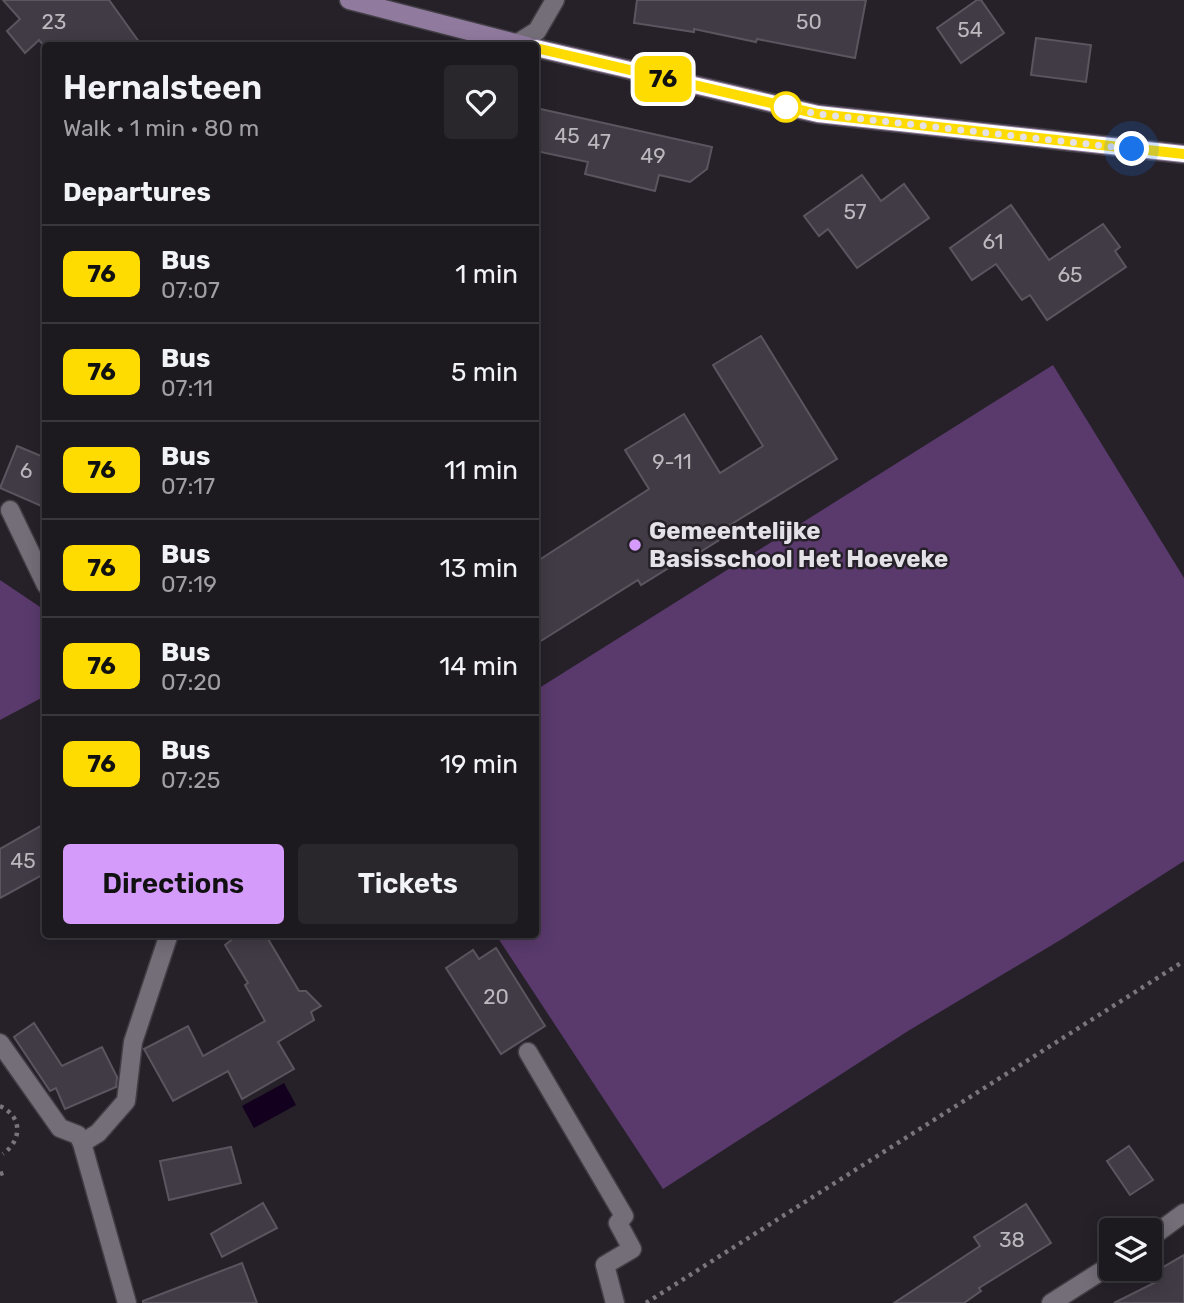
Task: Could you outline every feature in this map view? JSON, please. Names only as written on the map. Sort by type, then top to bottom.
[{"type":"street","points":[[349,0],[510,42]]},
{"type":"street","points":[[521,42],[537,31],[552,1]]},
{"type":"street","points":[[539,49],[818,114],[1184,154]]},
{"type":"street","points":[[10,510],[42,577]]},
{"type":"street","points":[[82,1143],[98,1133],[126,1101],[133,1042],[168,938]]},
{"type":"street","points":[[0,1043],[60,1128],[78,1135],[82,1143],[127,1303]]},
{"type":"street","points":[[528,1052],[624,1216],[618,1223],[632,1249],[605,1265],[615,1303]]},
{"type":"street","points":[[1162,1229],[1184,1213]]},
{"type":"street","points":[[1051,1303],[1099,1273]]},
{"type":"path","points":[[646,1303],[1184,961]]},
{"type":"path","points":[[0,1106],[13,1116],[18,1134],[10,1149],[3,1154]]},
{"type":"shaded area","points":[[1053,365],[1184,578],[1184,861],[1062,939],[908,1031],[663,1189],[498,938],[539,938],[539,688]]},
{"type":"shaded area","points":[[0,580],[42,608],[42,698],[0,720]]},
{"type":"shaded area","points":[[284,1083],[296,1105],[254,1128],[242,1106]]},
{"type":"building","points":[[3,0],[109,0],[139,42],[42,44],[39,40],[25,53],[7,31],[20,19]]},
{"type":"building","points":[[637,0],[866,0],[855,58],[694,29],[694,32],[634,23]]},
{"type":"building","points":[[977,0],[981,0],[1004,33],[961,63],[937,28]]},
{"type":"building","points":[[1036,38],[1091,45],[1086,82],[1031,75]]},
{"type":"building","points":[[539,109],[712,147],[707,169],[690,182],[659,175],[655,191],[585,174],[588,162],[539,152]]},
{"type":"building","points":[[862,175],[881,201],[904,184],[929,218],[857,268],[828,229],[819,236],[804,216]]},
{"type":"building","points":[[1011,205],[1049,260],[1103,224],[1120,247],[1115,251],[1126,267],[1047,320],[1030,295],[1022,300],[996,264],[972,280],[950,248]]},
{"type":"building","name":"Gemeentelijke Basisschool Het Hoeveke","points":[[761,336],[837,459],[717,533],[721,539],[681,564],[680,561],[641,585],[638,580],[539,642],[539,560],[649,489],[625,450],[684,414],[720,473],[763,446],[713,365]]},
{"type":"building","points":[[17,446],[42,456],[42,506],[0,488]]},
{"type":"building","points":[[42,825],[42,875],[0,898],[0,849]]},
{"type":"building","points":[[234,938],[267,938],[299,991],[306,991],[321,1006],[311,1012],[314,1020],[278,1042],[294,1069],[242,1099],[228,1071],[173,1101],[144,1049],[188,1026],[203,1056],[265,1021],[245,985],[248,983],[225,945]]},
{"type":"building","points":[[496,948],[545,1026],[501,1054],[446,968],[473,950],[479,959]]},
{"type":"building","points":[[34,1023],[62,1066],[102,1047],[117,1077],[116,1087],[65,1109],[56,1088],[50,1091],[14,1037]]},
{"type":"building","points":[[1129,1146],[1153,1180],[1130,1195],[1107,1161]]},
{"type":"building","points":[[231,1147],[241,1183],[169,1200],[160,1161]]},
{"type":"building","points":[[263,1203],[277,1228],[222,1257],[211,1234]]},
{"type":"building","points":[[1026,1204],[1051,1243],[979,1288],[981,1291],[964,1303],[894,1303],[980,1246],[974,1237]]},
{"type":"building","points":[[1184,1255],[1184,1303],[1114,1303],[1162,1281],[1162,1268]]},
{"type":"building","points":[[242,1263],[257,1303],[143,1303],[143,1301]]},
{"type":"bus line","name":"76","points":[[539,49],[818,114],[1184,154]]},
{"type":"place","name":"Gemeentelijke Basisschool Het Hoeveke","points":[[635,545]]},
{"type":"route","points":[[786,107],[818,114],[1132,149]]}]
